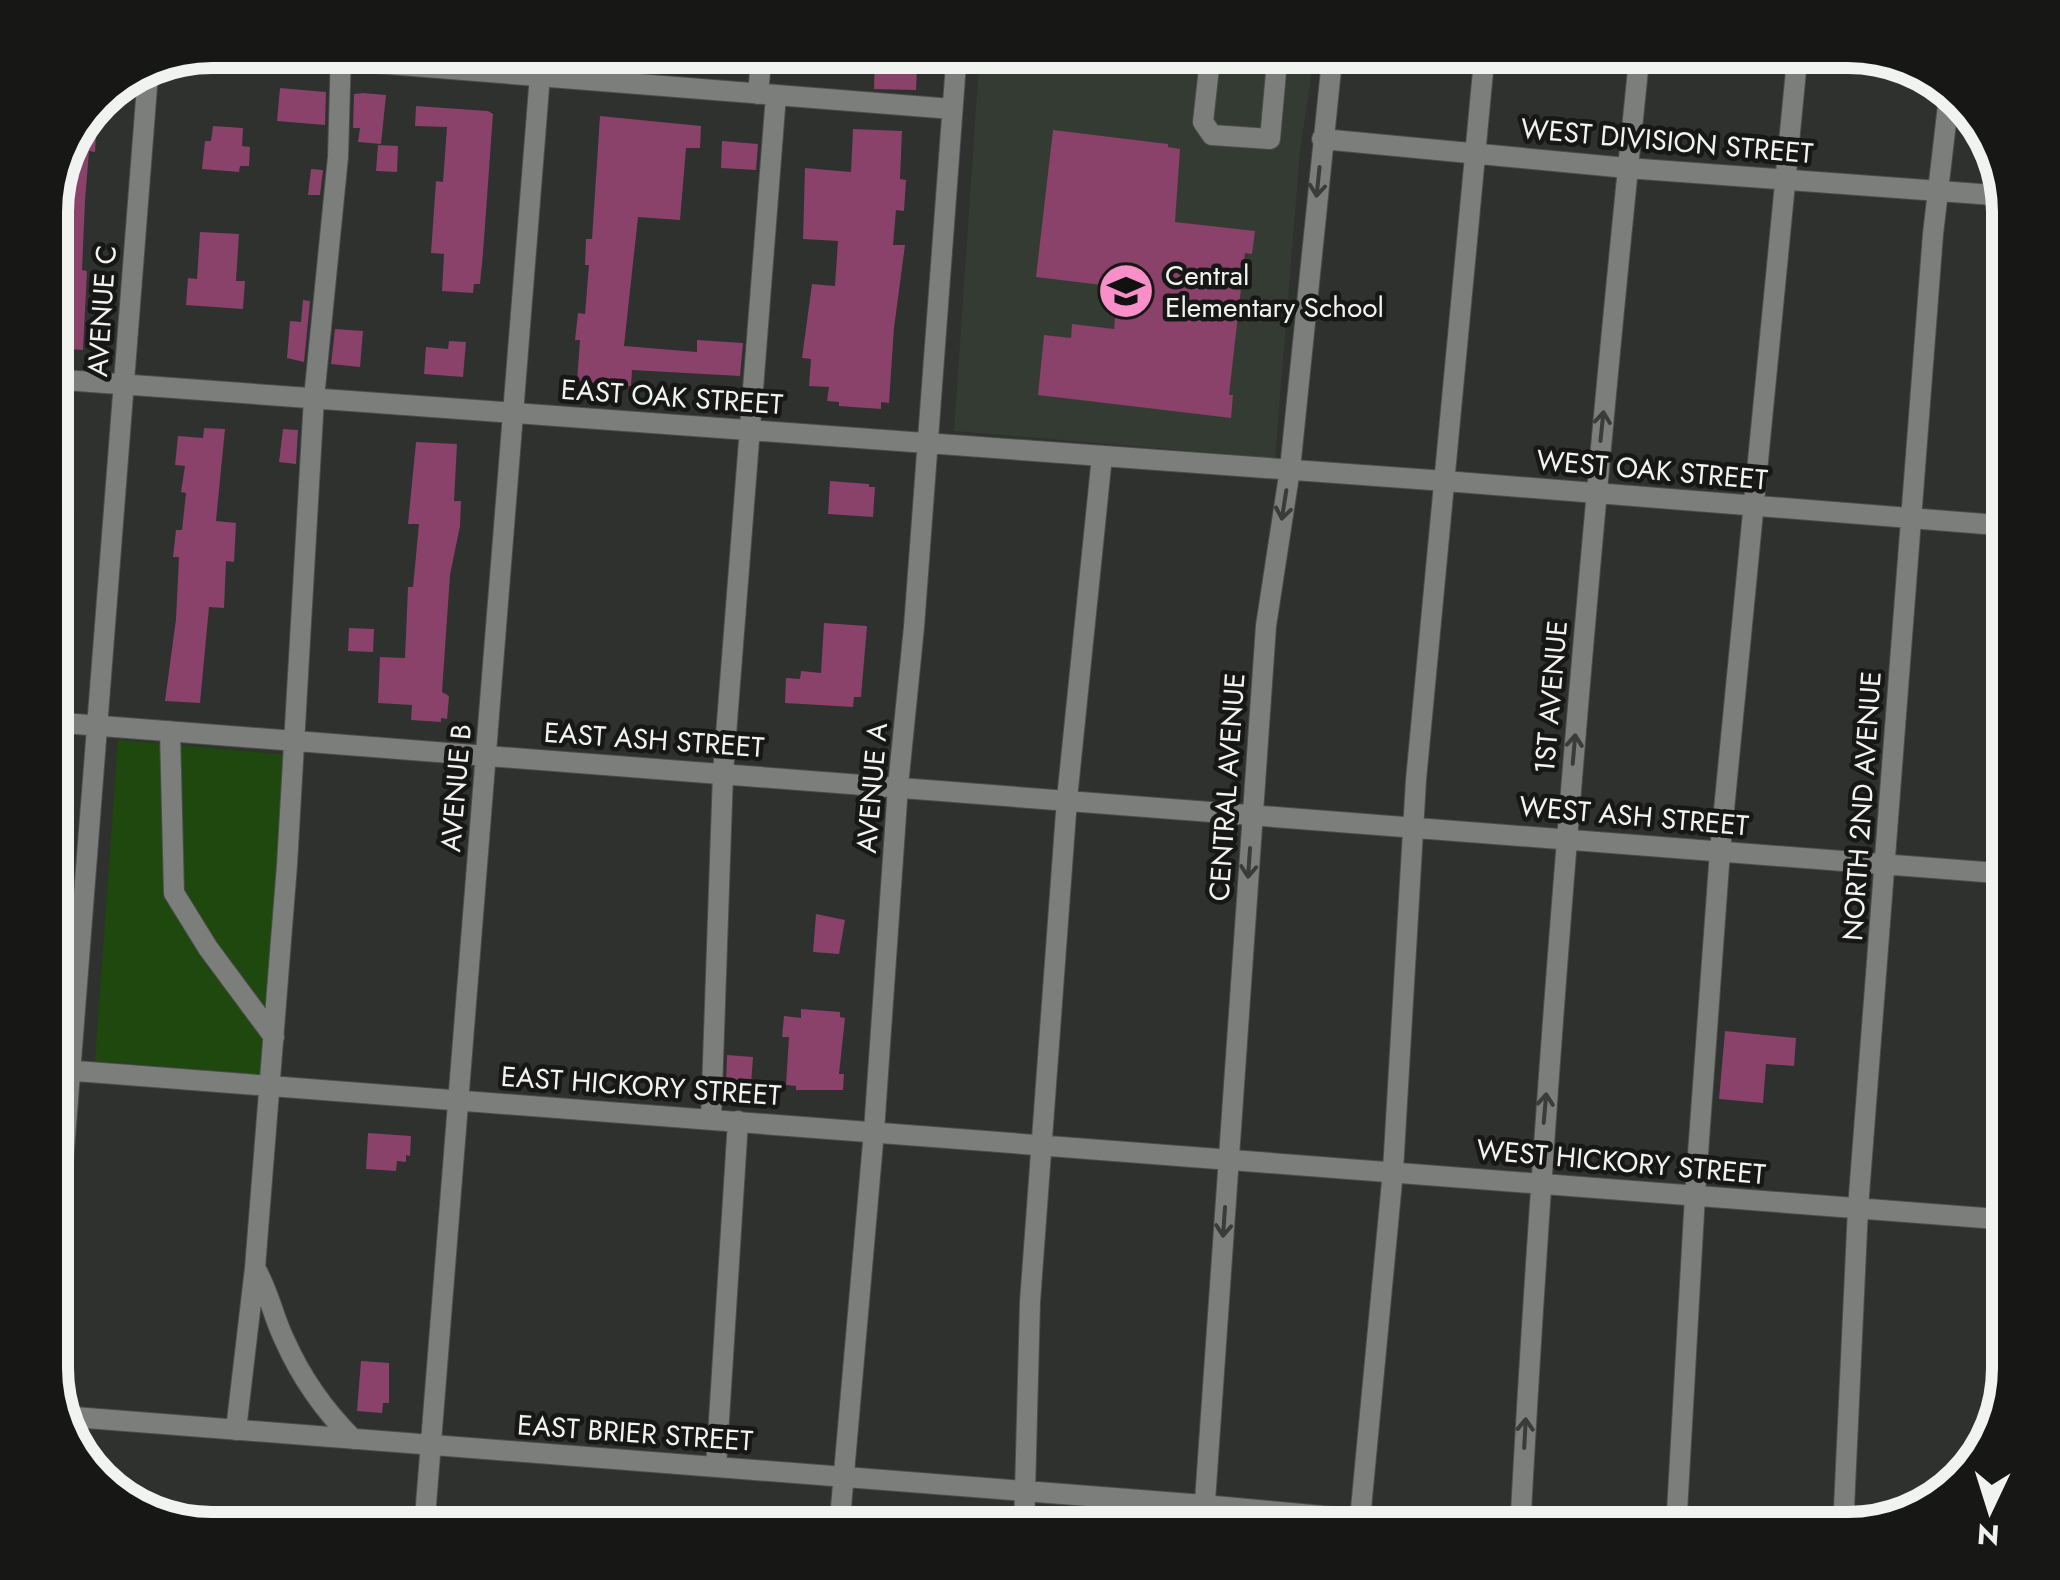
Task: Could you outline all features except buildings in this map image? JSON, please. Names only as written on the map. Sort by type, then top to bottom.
[{"type":"street","points":[[236,1430],[274,1037],[314,398],[338,157],[341,68]]},
{"type":"street","points":[[464,68],[952,110]]},
{"type":"street","name":"AVENUE B","points":[[425,1512],[541,68]]},
{"type":"street","points":[[712,1119],[723,773],[752,430],[767,94],[764,68]]},
{"type":"street","name":"AVENUE A","points":[[839,1512],[874,1131],[956,68]]},
{"type":"street","points":[[1208,68],[1204,122],[1212,135],[1270,139],[1276,68]]},
{"type":"street","name":"CENTRAL AVENUE","points":[[1204,1512],[1266,626],[1290,470],[1331,68]]},
{"type":"street","points":[[1361,1512],[1393,1171],[1413,826],[1483,68]]},
{"type":"street","name":"1ST AVENUE","points":[[1521,1512],[1539,1182],[1595,493],[1638,68]]},
{"type":"street","points":[[1677,1512],[1720,851],[1796,68]]},
{"type":"street","name":"AVENUE C","points":[[68,995],[97,725],[147,83]]},
{"type":"street","name":"NORTH 2ND AVENUE","points":[[1844,1512],[1858,1208],[1948,108]]},
{"type":"street","name":"WEST DIVISION STREET","points":[[1322,139],[1628,168],[1991,195]]},
{"type":"street","name":"EAST OAK STREET","points":[[68,380],[1290,470]]},
{"type":"street","points":[[1025,1512],[1030,1302],[1068,799],[1102,456]]},
{"type":"street","name":"WEST OAK STREET","points":[[1290,470],[1992,525]]},
{"type":"street","name":"EAST ASH STREET","points":[[68,723],[1253,813]]},
{"type":"street","points":[[170,731],[174,893],[208,948],[274,1037]]},
{"type":"street","name":"WEST ASH STREET","points":[[1253,813],[1992,873]]},
{"type":"street","name":"EAST HICKORY STREET","points":[[68,1071],[1228,1158]]},
{"type":"street","points":[[716,1468],[738,1121]]},
{"type":"street","name":"WEST HICKORY STREET","points":[[1228,1158],[1992,1219]]},
{"type":"street","points":[[254,1268],[266,1286],[285,1342],[300,1370],[334,1419],[354,1439]]},
{"type":"street","name":"EAST BRIER STREET","points":[[76,1417],[1253,1512]]},
{"type":"shaded area","name":"Central Elementary School","points":[[979,68],[1312,68],[1300,152],[1275,458],[954,431]]},
{"type":"green space","points":[[118,740],[289,755],[264,1075],[95,1061]]},
{"type":"place","name":"Central Elementary School","points":[[1126,291]]}]
